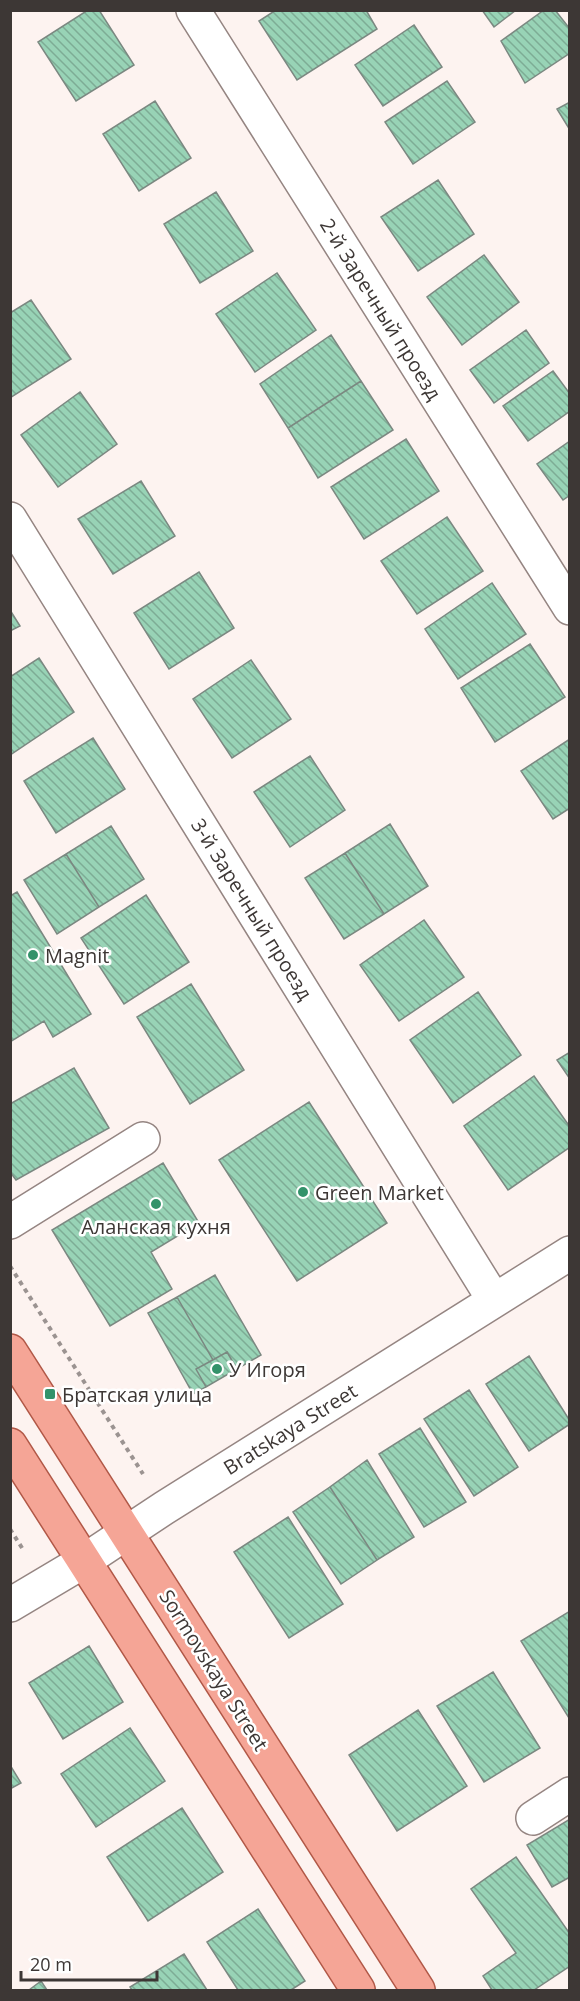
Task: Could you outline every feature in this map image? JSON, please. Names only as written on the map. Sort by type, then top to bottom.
[{"type":"main road","name":"Sormovskaya Street","points":[[10,1351],[418,1990]]},
{"type":"main road","points":[[10,1445],[358,1990]]},
{"type":"street","name":"2-й Заречный проезд","points":[[193,10],[570,608]]},
{"type":"street","name":"3-й Заречный проезд","points":[[10,519],[494,1300]]},
{"type":"street","points":[[10,1222],[142,1139]]},
{"type":"street","name":"Bratskaya Street","points":[[10,1605],[84,1561],[164,1508],[570,1253]]},
{"type":"street","points":[[533,1818],[570,1794]]},
{"type":"path","points":[[10,1266],[164,1508]]},
{"type":"building","points":[[88,10],[99,10],[134,65],[76,101],[38,42]]},
{"type":"building","points":[[276,10],[366,10],[377,29],[297,80],[259,21]]},
{"type":"building","points":[[482,10],[516,10],[494,27]]},
{"type":"building","points":[[544,10],[555,10],[570,29],[570,53],[525,83],[501,41]]},
{"type":"building","points":[[414,25],[442,67],[383,106],[355,65]]},
{"type":"building","points":[[447,81],[475,122],[413,164],[385,122]]},
{"type":"building","points":[[155,101],[191,158],[139,191],[103,134]]},
{"type":"building","points":[[570,102],[570,130],[557,109]]},
{"type":"building","points":[[438,180],[474,234],[418,271],[381,217]]},
{"type":"building","points":[[216,192],[253,251],[200,283],[164,224]]},
{"type":"building","points":[[484,255],[519,302],[462,345],[427,297]]},
{"type":"building","points":[[277,273],[316,330],[255,372],[216,314]]},
{"type":"building","points":[[31,300],[71,359],[10,398],[10,313]]},
{"type":"building","points":[[526,330],[549,363],[494,403],[470,370]]},
{"type":"building","points":[[331,335],[361,381],[288,428],[260,384]]},
{"type":"building","points":[[553,371],[570,394],[570,411],[528,441],[503,406]]},
{"type":"building","points":[[361,381],[393,430],[318,478],[288,428]]},
{"type":"building","points":[[80,392],[117,444],[58,487],[21,435]]},
{"type":"building","points":[[406,439],[439,491],[364,539],[331,487]]},
{"type":"building","points":[[570,441],[570,495],[563,500],[537,464]]},
{"type":"building","points":[[141,481],[175,536],[113,574],[78,519]]},
{"type":"building","points":[[447,517],[483,571],[417,614],[381,561]]},
{"type":"building","points":[[199,572],[234,628],[169,669],[134,613]]},
{"type":"building","points":[[492,583],[526,634],[458,679],[425,629]]},
{"type":"building","points":[[10,610],[20,626],[10,631]]},
{"type":"building","points":[[530,644],[565,697],[495,742],[461,688]]},
{"type":"building","points":[[39,658],[74,712],[10,755],[10,677]]},
{"type":"building","points":[[251,660],[291,719],[232,758],[193,699]]},
{"type":"building","points":[[93,738],[125,789],[56,833],[24,781]]},
{"type":"building","points":[[570,739],[570,808],[553,819],[521,771]]},
{"type":"building","points":[[310,756],[345,810],[290,847],[254,792]]},
{"type":"building","points":[[390,824],[428,886],[384,914],[345,853]]},
{"type":"building","points":[[111,826],[144,879],[99,907],[66,854]]},
{"type":"building","points":[[345,853],[384,914],[344,939],[305,878]]},
{"type":"building","points":[[66,854],[99,907],[57,934],[24,880]]},
{"type":"building","name":"Magnit","points":[[17,892],[91,1014],[53,1037],[44,1021],[10,1042],[10,896]]},
{"type":"building","points":[[146,895],[189,962],[124,1004],[81,938]]},
{"type":"building","points":[[424,920],[464,977],[399,1021],[360,965]]},
{"type":"building","points":[[191,984],[244,1070],[190,1104],[137,1017]]},
{"type":"building","points":[[478,992],[521,1055],[453,1103],[410,1040]]},
{"type":"building","points":[[570,1052],[570,1079],[557,1060]]},
{"type":"building","points":[[74,1068],[109,1128],[16,1180],[10,1172],[10,1104]]},
{"type":"building","points":[[534,1076],[570,1127],[570,1147],[508,1190],[464,1126]]},
{"type":"building","name":"Green Market","points":[[309,1102],[387,1223],[297,1281],[219,1160]]},
{"type":"building","points":[[163,1163],[199,1223],[151,1252],[172,1289],[110,1326],[52,1230]]},
{"type":"building","points":[[215,1275],[261,1355],[237,1369],[227,1352],[213,1360],[177,1297]]},
{"type":"building","points":[[177,1297],[213,1360],[196,1369],[206,1387],[193,1394],[148,1313]]},
{"type":"building","name":"У Игоря","points":[[227,1352],[237,1369],[206,1387],[196,1369]]},
{"type":"building","points":[[529,1356],[570,1424],[529,1451],[486,1384]]},
{"type":"building","points":[[469,1390],[518,1467],[474,1496],[424,1419]]},
{"type":"building","points":[[420,1428],[466,1502],[424,1527],[379,1454]]},
{"type":"building","points":[[367,1460],[414,1537],[377,1560],[330,1487]]},
{"type":"building","points":[[330,1487],[377,1560],[341,1584],[293,1512]]},
{"type":"building","points":[[288,1517],[343,1604],[289,1638],[234,1552]]},
{"type":"building","points":[[570,1611],[570,1718],[569,1718],[521,1641]]},
{"type":"building","points":[[89,1646],[123,1702],[63,1739],[29,1683]]},
{"type":"building","points":[[493,1672],[540,1748],[484,1782],[437,1706]]},
{"type":"building","points":[[418,1710],[467,1786],[397,1831],[349,1755]]},
{"type":"building","points":[[130,1728],[165,1781],[96,1827],[61,1774]]},
{"type":"building","points":[[10,1765],[21,1783],[10,1789]]},
{"type":"building","points":[[182,1808],[223,1872],[148,1921],[107,1857]]},
{"type":"building","points":[[570,1819],[570,1877],[552,1887],[527,1845]]},
{"type":"building","points":[[516,1857],[570,1934],[570,1966],[534,1990],[492,1990],[483,1976],[516,1953],[471,1889]]},
{"type":"building","points":[[258,1909],[305,1981],[291,1990],[238,1990],[207,1942]]},
{"type":"building","points":[[184,1954],[207,1990],[132,1990],[130,1987]]},
{"type":"building","points":[[41,1981],[47,1990],[29,1990]]},
{"type":"place","name":"Magnit","points":[[33,955]]},
{"type":"place","name":"Green Market","points":[[303,1192]]},
{"type":"place","name":"Аланская кухня","points":[[156,1204]]},
{"type":"place","name":"У Игоря","points":[[217,1369]]},
{"type":"place","name":"Братская улица","points":[[50,1394]]}]
